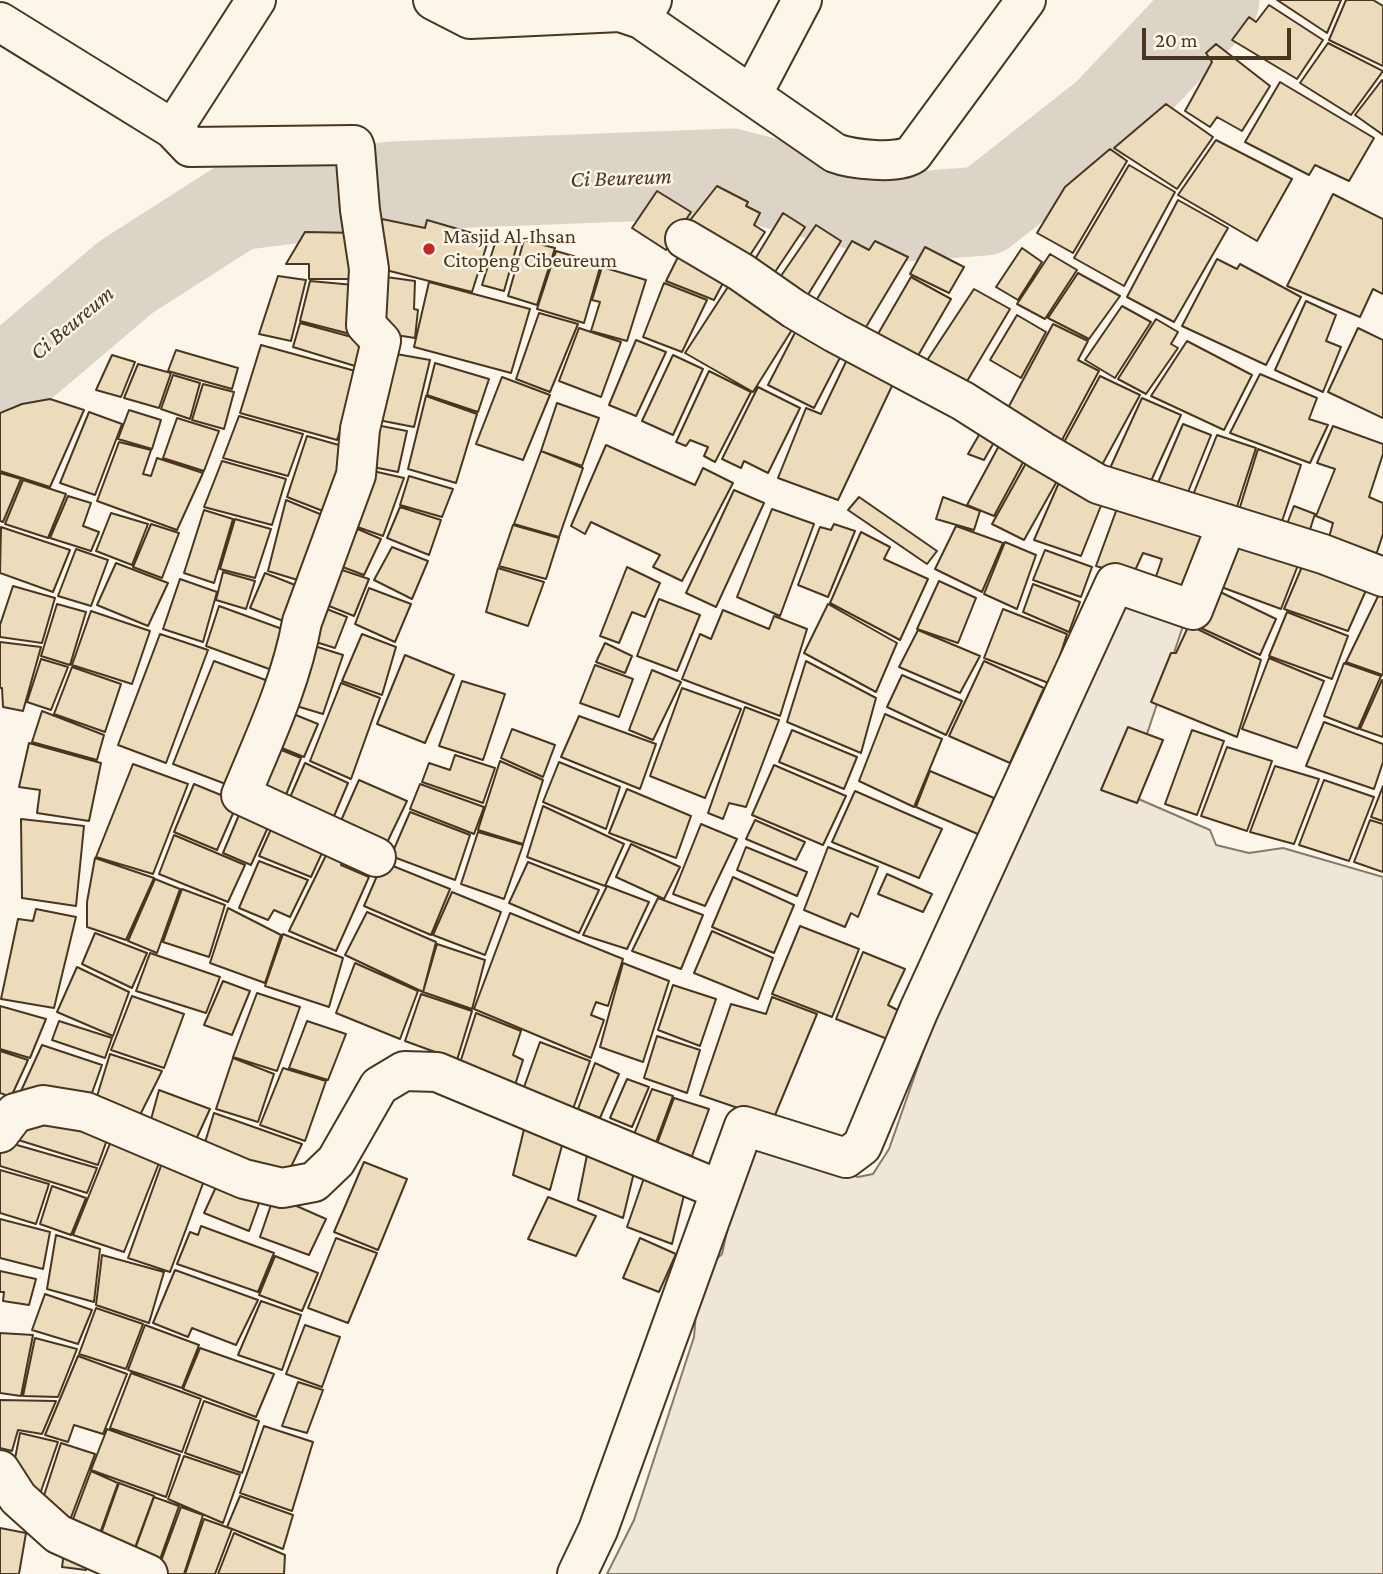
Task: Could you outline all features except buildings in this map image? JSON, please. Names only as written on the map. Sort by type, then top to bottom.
[{"type":"street","points":[[173,129],[256,0]]},
{"type":"street","points":[[433,0],[470,19],[646,10],[752,95],[835,153],[856,158],[907,159],[1026,0]]},
{"type":"street","points":[[752,95],[802,0]]},
{"type":"street","points":[[0,22],[173,129],[190,147],[354,145],[369,269],[366,325],[381,341],[360,429],[356,475],[302,622],[282,698],[241,795],[376,857]]},
{"type":"street","points":[[685,239],[741,272],[794,309],[963,401],[1098,484],[1323,554],[1383,578]]},
{"type":"street","points":[[577,1574],[598,1530],[744,1126],[846,1158],[862,1146],[919,1010],[1115,583],[1193,610],[1227,524]]},
{"type":"street","points":[[0,1133],[15,1114],[43,1105],[86,1112],[244,1179],[282,1188],[314,1182],[337,1161],[379,1086],[404,1071],[436,1072],[720,1190]]},
{"type":"street","points":[[0,1470],[18,1498],[58,1534],[148,1574]]},
{"type":"shaded area","points":[[1124,606],[1187,614],[1127,794],[1210,830],[1216,845],[1249,853],[1283,848],[1383,877],[1383,1574],[607,1574],[634,1520],[694,1337],[699,1275],[722,1254],[743,1159],[758,1145],[792,1152],[858,1177],[873,1174],[889,1149],[970,918],[1049,775]]},
{"type":"waterway","name":"Ci Beureum","points":[[0,384],[126,277],[237,206],[393,186],[731,173],[902,217],[984,211],[1106,115],[1215,0]]},
{"type":"place","name":"Masjid Al-Ihsan Citopeng Cibeureum","points":[[429,249]]}]
